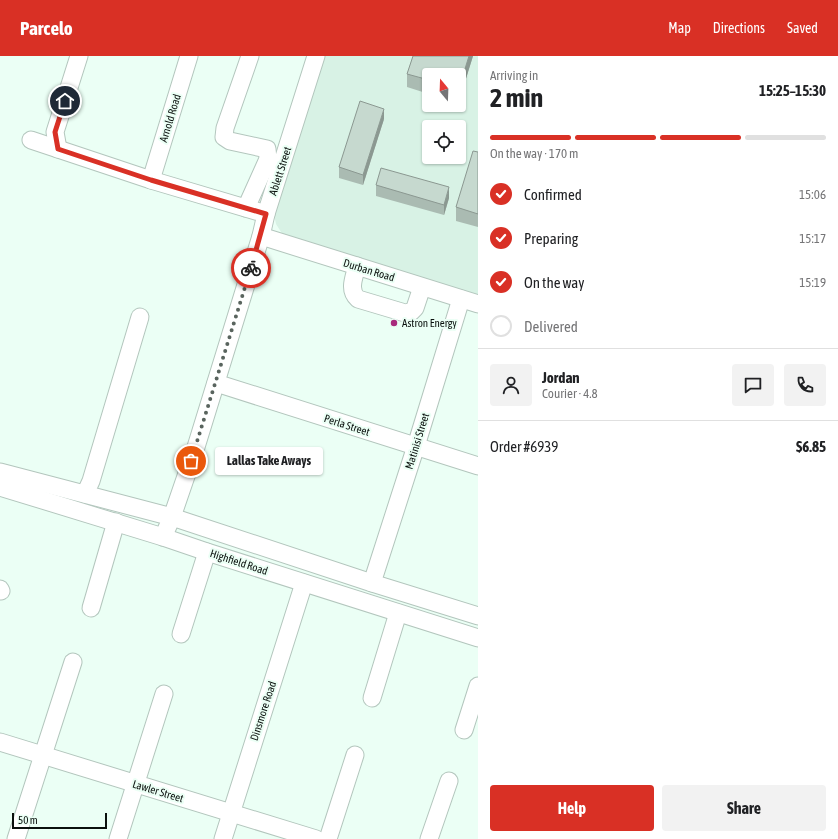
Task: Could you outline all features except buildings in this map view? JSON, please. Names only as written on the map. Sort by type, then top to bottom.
[{"type":"street","points":[[58,149],[55,132],[79,56]]},
{"type":"street","name":"Arnold Road","points":[[151,180],[189,56]]},
{"type":"street","points":[[246,208],[268,159],[267,149],[230,141],[224,137],[225,128],[250,56]]},
{"type":"street","name":"Ablett Street","points":[[163,537],[172,517],[196,447],[266,214],[316,56]]},
{"type":"street","points":[[31,140],[151,180],[266,214]]},
{"type":"street","name":"Durban Road","points":[[260,236],[478,304]]},
{"type":"street","points":[[357,266],[352,289],[353,295],[358,299],[405,313],[411,312],[415,308],[422,286]]},
{"type":"street","name":"Matinisi Street","points":[[372,583],[461,299]]},
{"type":"street","points":[[85,494],[91,481],[140,317]]},
{"type":"street","name":"Perla Street","points":[[216,383],[478,466]]},
{"type":"street","name":"Highfield Road","points":[[0,472],[172,517],[372,583],[478,616]]},
{"type":"street","name":"Highfield Road","points":[[0,487],[116,522],[478,638]]},
{"type":"street","points":[[91,608],[116,522]]},
{"type":"street","points":[[181,634],[207,552]]},
{"type":"street","name":"Dinsmore Road","points":[[223,839],[304,583]]},
{"type":"street","points":[[372,698],[398,612]]},
{"type":"street","points":[[16,839],[74,662]]},
{"type":"street","points":[[464,730],[478,686]]},
{"type":"street","points":[[118,839],[164,694]]},
{"type":"street","name":"Lawler Street","points":[[0,742],[316,839]]},
{"type":"street","points":[[328,839],[355,755]]},
{"type":"street","points":[[429,839],[448,781]]},
{"type":"shaded area","points":[[323,56],[478,56],[478,295],[283,235],[276,224],[273,210]]},
{"type":"way so far","points":[[191,461],[251,268]]},
{"type":"place","name":"Astron Energy","points":[[394,323]]},
{"type":"place","name":"Lallas Take Aways","points":[[191,461]]},
{"type":"route","points":[[65,101],[55,132],[58,149],[151,180],[266,214],[251,268]]}]
